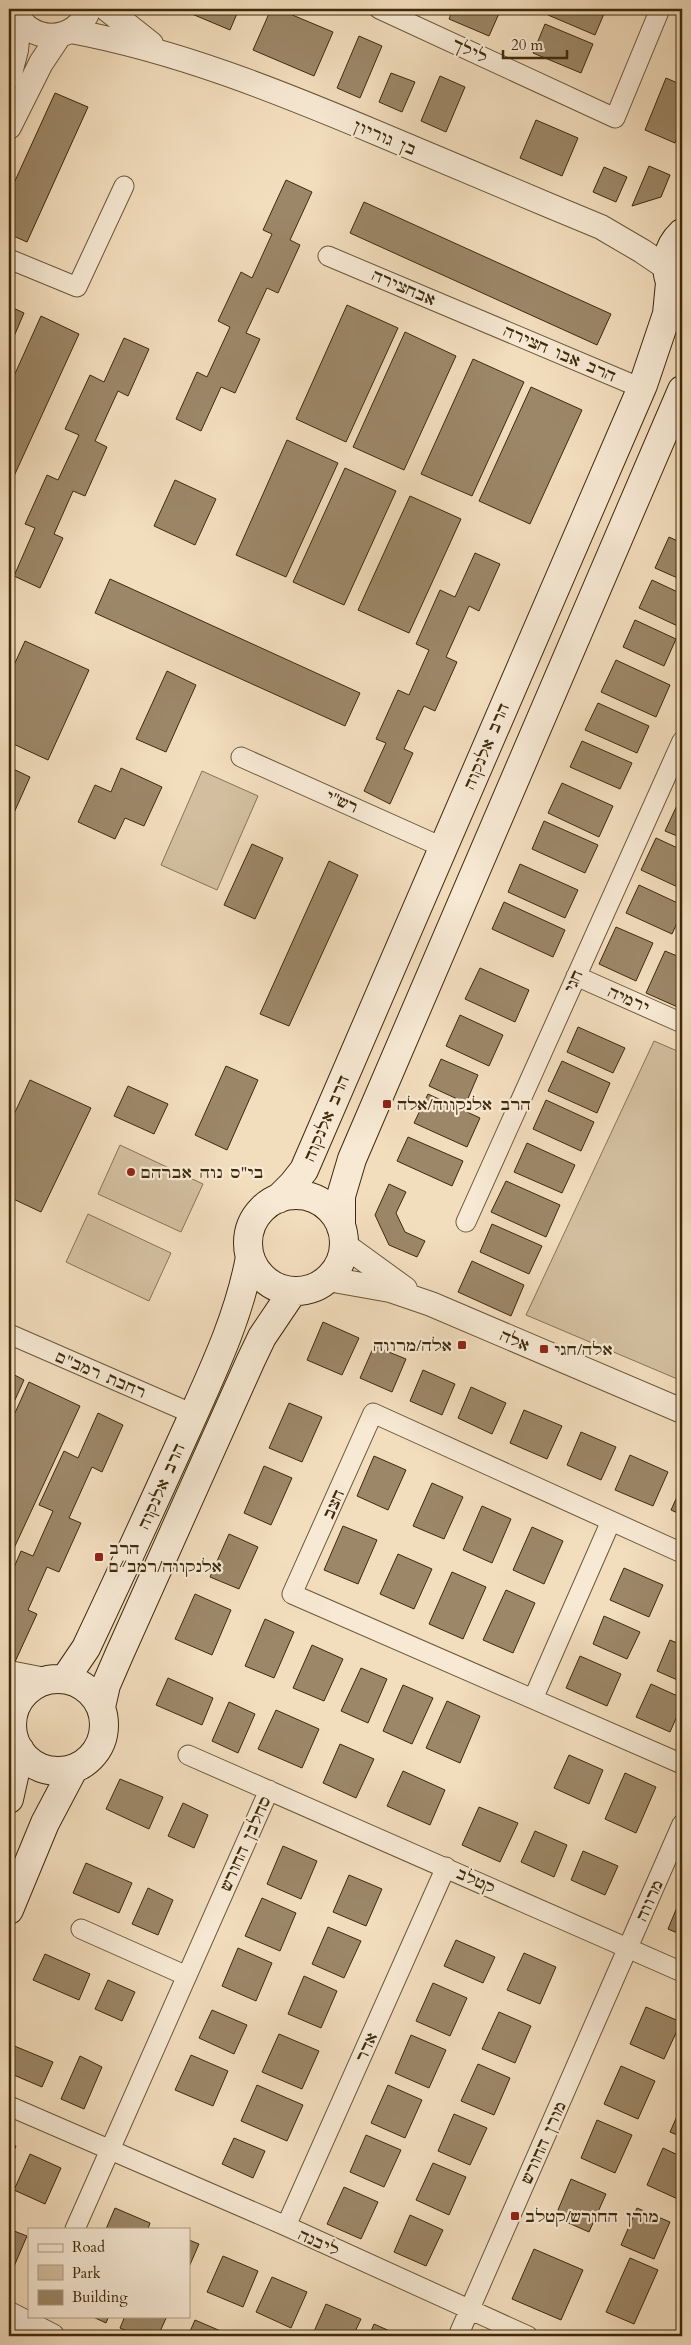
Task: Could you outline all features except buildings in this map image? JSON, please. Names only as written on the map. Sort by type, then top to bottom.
[{"type":"main road","name":"הרב אלנקוה","points":[[278,1198],[304,1170],[641,388],[667,314],[673,283],[669,253],[679,236]]},
{"type":"main road","points":[[342,1236],[329,1208],[316,1199],[301,1195],[278,1198],[266,1206],[253,1222],[248,1236],[250,1257],[256,1270],[266,1281],[279,1288],[293,1291],[308,1289],[328,1279],[337,1267],[342,1236],[341,1196],[352,1159],[676,413],[682,390]]},
{"type":"main road","name":"הרב אלנקוה","points":[[55,1679],[86,1648],[194,1414],[235,1314],[245,1285],[250,1257]]},
{"type":"main road","name":"הרב אלנקוה","points":[[101,1707],[110,1677],[251,1360],[262,1337],[293,1291]]},
{"type":"main road","points":[[55,1679],[87,1688],[101,1707],[104,1719],[101,1742],[94,1753],[74,1768],[62,1771],[39,1767],[30,1761],[20,1750],[12,1734],[10,1721],[14,1711],[22,1696],[34,1685],[55,1679]]},
{"type":"main road","points":[[9,1799],[20,1750]]},
{"type":"main road","points":[[9,1910],[45,1823],[74,1768]]},
{"type":"street","points":[[9,127],[41,63],[65,33],[83,21],[89,9]]},
{"type":"street","name":"בן גוריון","points":[[107,9],[138,35],[167,54]]},
{"type":"street","name":"לילך","points":[[379,9],[414,16],[615,118],[660,9]]},
{"type":"street","points":[[9,77],[16,50],[17,14]]},
{"type":"street","name":"בן גוריון","points":[[17,14],[37,34],[65,33],[117,40],[232,74],[304,103],[601,227],[642,251],[673,283]]},
{"type":"street","points":[[9,258],[77,287],[124,186]]},
{"type":"street","name":"בן גוריון","points":[[601,227],[649,238],[679,236]]},
{"type":"street","name":"אבחצירה","points":[[328,256],[480,318]]},
{"type":"street","name":"הרב אבו חצירה","points":[[480,318],[641,388]]},
{"type":"street","name":"חגי","points":[[466,1222],[682,741]]},
{"type":"street","name":"רש\"י","points":[[242,758],[442,846]]},
{"type":"street","name":"ירמיה","points":[[576,976],[682,1023]]},
{"type":"street","name":"אלה","points":[[342,1236],[395,1283],[431,1304]]},
{"type":"street","name":"אלה","points":[[328,1279],[390,1290],[431,1304],[682,1411]]},
{"type":"street","name":"רחבת רמב\"ם","points":[[9,1334],[194,1414]]},
{"type":"street","name":"חצב","points":[[682,1553],[373,1413],[292,1594],[682,1764]]},
{"type":"street","points":[[533,1699],[611,1521]]},
{"type":"street","points":[[9,1673],[55,1679]]},
{"type":"street","name":"סחלבן החורש","points":[[75,2228],[268,1790],[188,1755]]},
{"type":"street","name":"קטלב","points":[[268,1790],[682,1972]]},
{"type":"street","name":"מרווה","points":[[628,1948],[682,1824]]},
{"type":"street","name":"אדר","points":[[286,2226],[446,1867]]},
{"type":"street","points":[[82,1929],[187,1976]]},
{"type":"street","name":"מורן החורש","points":[[458,2336],[628,1948]]},
{"type":"street","points":[[9,2106],[110,2149]]},
{"type":"street","name":"ליבנה","points":[[110,2149],[286,2226],[528,2336]]},
{"type":"street","points":[[9,2314],[37,2329]]},
{"type":"green space","points":[[202,771],[258,796],[217,890],[161,865]]},
{"type":"green space","points":[[654,1041],[682,1053],[682,1381],[526,1315]]},
{"type":"green space","points":[[120,1145],[203,1184],[181,1232],[98,1194]]},
{"type":"green space","points":[[88,1214],[171,1253],[149,1301],[66,1262]]},
{"type":"place","name":"הרב אלנקווה/אלה","points":[[387,1104]]},
{"type":"place","name":"בי\"ס נוה אברהם","points":[[131,1172]]},
{"type":"place","name":"אלה/מרווה","points":[[462,1345]]},
{"type":"place","name":"אלה/חגי","points":[[544,1349]]},
{"type":"place","name":"הרב אלנקווה/רמב״ם","points":[[99,1557]]},
{"type":"place","name":"מורן החורש/קטלב","points":[[515,2216]]}]
